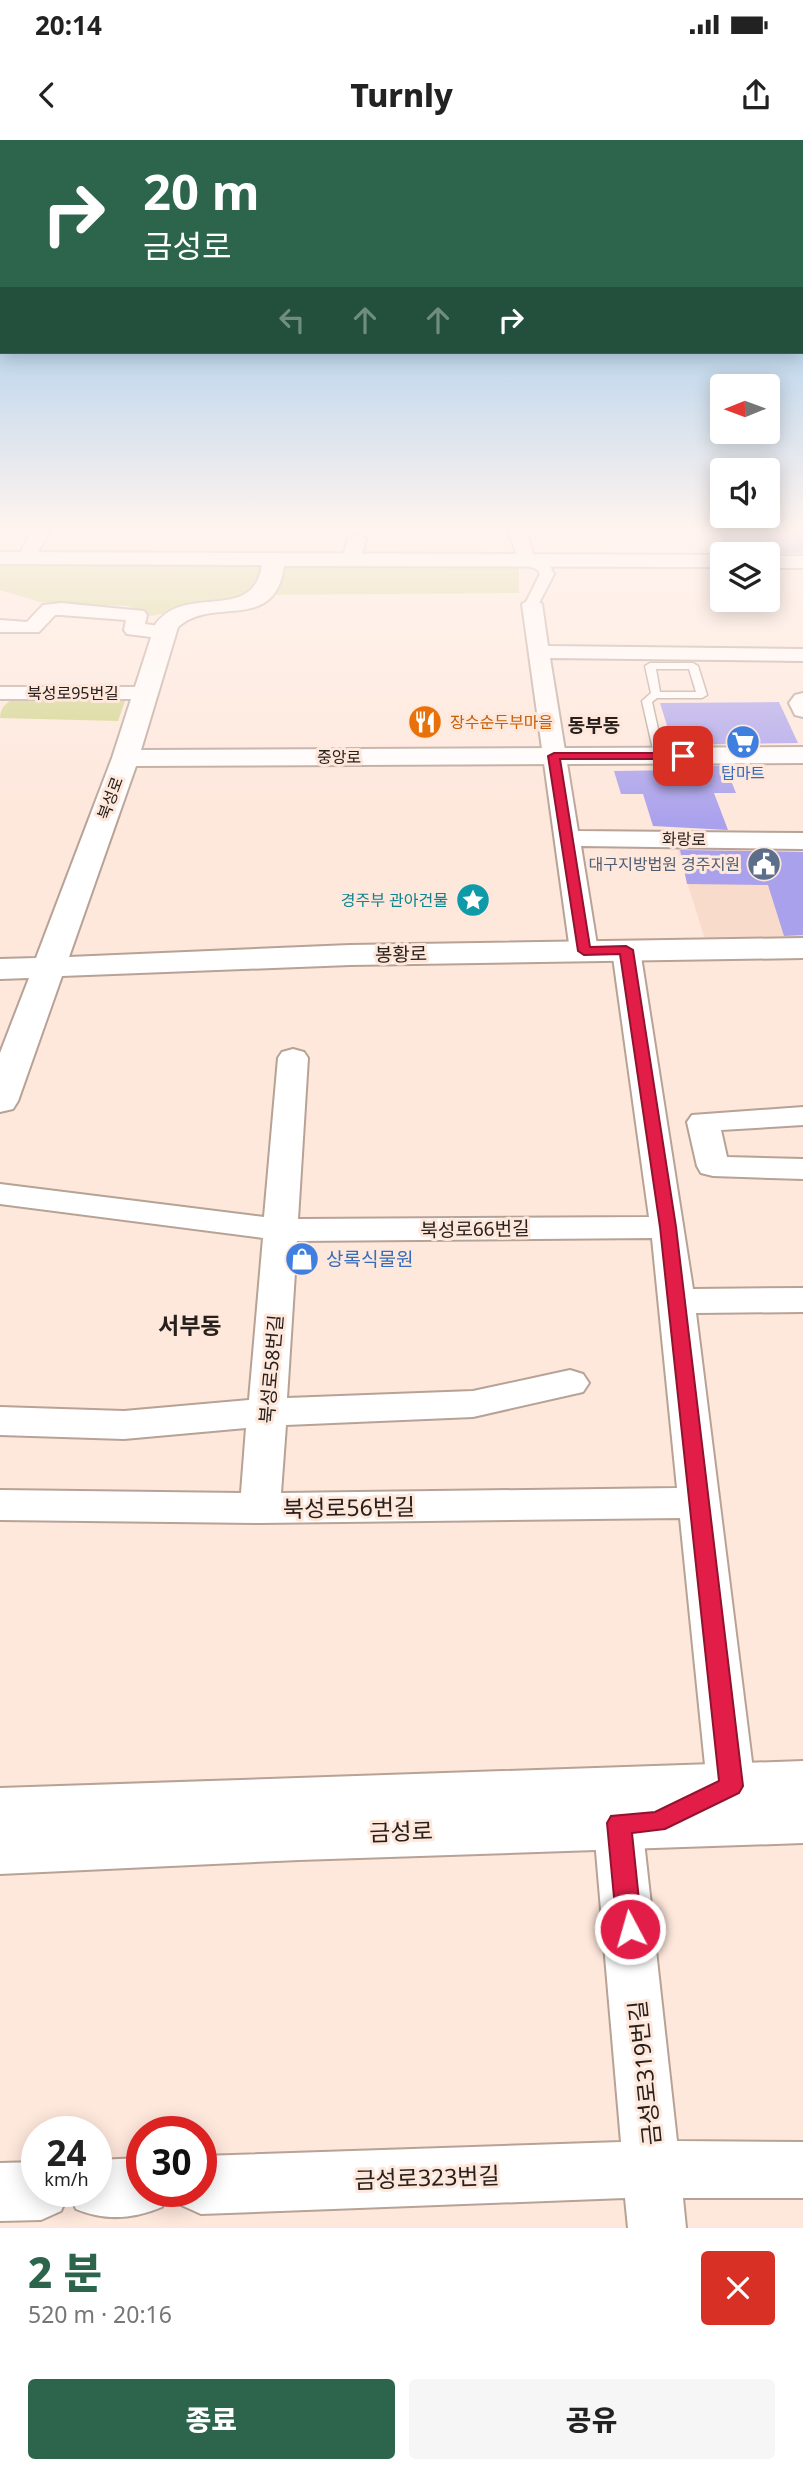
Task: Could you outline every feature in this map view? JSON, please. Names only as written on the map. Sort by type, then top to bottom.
[{"type":"street","points":[[135,627],[134,630],[159,631],[162,639]]},
{"type":"street","name":"북성로","points":[[0,1101],[125,758],[167,627]]},
{"type":"street","points":[[535,627],[584,951]]},
{"type":"street","points":[[539,652],[803,655]]},
{"type":"street","name":"북성로95번길","points":[[4,691],[148,686]]},
{"type":"street","points":[[803,701],[800,702],[803,710]]},
{"type":"street","name":"중앙로","points":[[125,758],[803,755]]},
{"type":"street","name":"화랑로","points":[[565,838],[803,841]]},
{"type":"street","name":"봉황로","points":[[0,969],[350,955],[803,948]]},
{"type":"street","points":[[626,950],[668,1227],[731,1786]]},
{"type":"street","points":[[283,1230],[293,1058]]},
{"type":"street","points":[[803,1116],[703,1122],[713,1166],[803,1169]]},
{"type":"street","name":"북성로66번길","points":[[0,1194],[283,1230],[668,1227]]},
{"type":"street","name":"북성로58번길","points":[[260,1508],[283,1230]]},
{"type":"street","points":[[675,1301],[803,1300]]},
{"type":"street","points":[[0,1421],[124,1425],[268,1412],[473,1404],[570,1382]]},
{"type":"street","name":"북성로56번길","points":[[0,1505],[260,1508],[698,1503]]},
{"type":"street","name":"금성로","points":[[0,1849],[630,1813],[731,1786],[803,1785]]},
{"type":"street","name":"금성로","points":[[0,1812],[630,1813],[803,1818]]},
{"type":"street","name":"금성로319번길","points":[[630,1813],[657,2228]]},
{"type":"street","name":"금성로323번길","points":[[217,2184],[654,2169],[803,2170]]},
{"type":"street","points":[[0,2192],[21,2191]]},
{"type":"lane","points":[[656,695],[650,666],[693,666],[702,695],[656,695],[647,701],[659,756]]},
{"type":"shaded area","points":[[676,846],[803,846],[803,946],[707,946]]},
{"type":"green space","points":[[19,697],[122,698],[125,701],[118,721],[0,718],[6,704]]},
{"type":"building","name":"탑마트","points":[[779,702],[798,743],[673,745],[660,703]]},
{"type":"building","points":[[679,766],[725,766],[736,793],[714,793],[728,830],[653,826],[643,794],[621,794],[614,771],[680,770]]},
{"type":"building","points":[[680,850],[803,852],[803,935],[784,936],[768,885],[687,884]]},
{"type":"place","name":"장수순두부마을","points":[[425,722]]},
{"type":"place","name":"탑마트","points":[[743,742]]},
{"type":"place","name":"대구지방법원 경주지원","points":[[764,864]]},
{"type":"place","name":"경주부 관아건물","points":[[473,900]]},
{"type":"place","name":"상록식물원","points":[[302,1259]]},
{"type":"district","name":"동부동","points":[[594,725]]},
{"type":"district","name":"서부동","points":[[190,1325]]},
{"type":"route","points":[[630,1929],[619,1823],[657,1822],[731,1786],[668,1227],[626,950],[584,951],[554,756],[683,756]]}]
